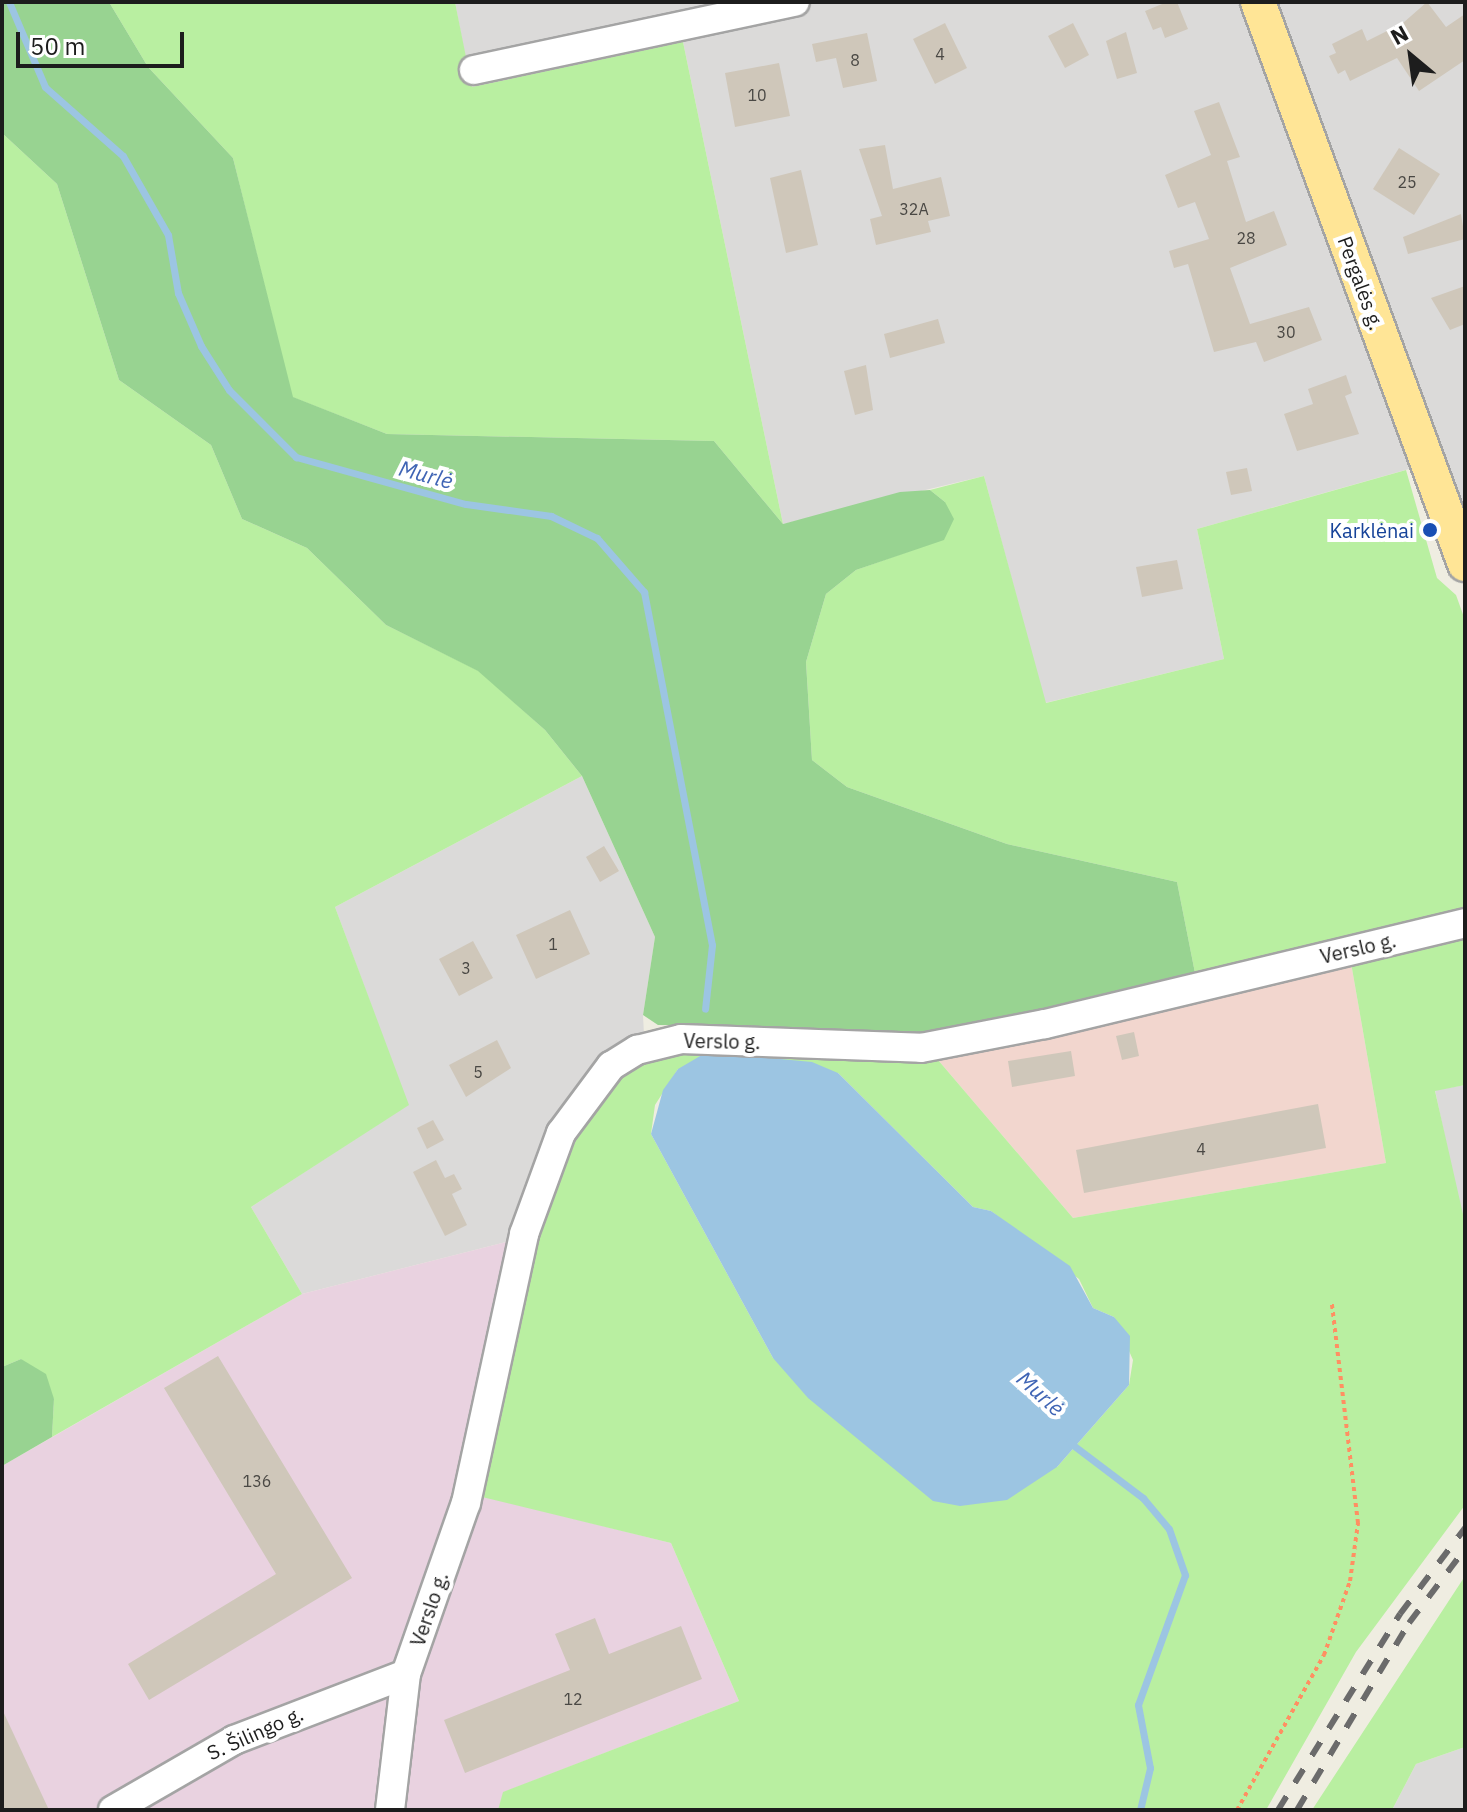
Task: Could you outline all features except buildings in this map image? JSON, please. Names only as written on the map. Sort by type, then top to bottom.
[{"type":"main road","name":"Pergalės g.","points":[[1258,2],[1465,564]]},
{"type":"street","points":[[474,70],[795,2]]},
{"type":"street","name":"Verslo g.","points":[[390,1810],[406,1674],[466,1503],[524,1234],[561,1133],[595,1081],[624,1057],[659,1043],[715,1037],[921,1048],[1045,1024],[1465,923]]},
{"type":"street","name":"S. Šilingo g.","points":[[113,1810],[234,1740],[406,1674]]},
{"type":"path","points":[[1237,1810],[1324,1655],[1350,1581],[1358,1523],[1332,1304]]},
{"type":"shaded area","points":[[455,2],[1248,2],[1416,467],[1197,529],[1224,659],[1045,703],[984,476],[783,524],[683,42],[471,87]]},
{"type":"shaded area","points":[[1271,2],[1465,2],[1465,526]]},
{"type":"shaded area","points":[[582,776],[655,937],[643,1015],[645,1055],[537,1234],[302,1294],[251,1207],[408,1105],[335,907]]},
{"type":"shaded area","points":[[1350,957],[1386,1163],[1073,1218],[938,1060]]},
{"type":"shaded area","points":[[1465,1085],[1465,1223],[1463,1223],[1435,1090]]},
{"type":"shaded area","points":[[537,1234],[478,1495],[671,1543],[739,1701],[504,1792],[498,1810],[2,1810],[2,1466],[302,1294]]},
{"type":"shaded area","points":[[1465,1747],[1465,1810],[1392,1810],[1416,1764]]},
{"type":"green space","points":[[2,2],[109,2],[148,67],[233,158],[293,397],[387,434],[714,441],[783,524],[900,492],[930,490],[945,502],[954,519],[944,540],[856,570],[826,594],[806,662],[812,760],[847,787],[1007,844],[1177,882],[1195,973],[966,1028],[888,1038],[755,1026],[658,1025],[643,1015],[655,937],[582,776],[545,730],[478,671],[386,625],[307,548],[242,519],[211,445],[119,380],[57,184],[2,133]]},
{"type":"green space","points":[[109,2],[455,2],[472,87],[683,42],[783,524],[714,441],[387,434],[292,397],[233,158],[148,67]]},
{"type":"green space","points":[[2,133],[57,184],[119,380],[211,445],[242,519],[307,548],[386,625],[479,671],[545,730],[582,776],[335,907],[409,1105],[251,1207],[302,1294],[52,1437],[54,1399],[21,1359],[2,1367]]},
{"type":"green space","points":[[1406,470],[1437,578],[1456,595],[1465,620],[1465,908],[1195,973],[1177,882],[1007,844],[847,787],[812,760],[806,662],[826,594],[856,570],[944,539],[945,502],[930,490],[984,476],[1046,703],[1224,659],[1197,529]]},
{"type":"green space","points":[[1465,933],[1465,1085],[1435,1091],[1465,1223],[1465,1505],[1356,1652],[1266,1810],[498,1810],[503,1792],[739,1701],[671,1543],[478,1496],[537,1234],[585,1118],[611,1082],[667,1048],[938,1060],[1073,1218],[1386,1163],[1350,957]],"holes":[[[678,1069],[838,1073],[973,1207],[991,1211],[1079,1279],[1093,1308],[1114,1317],[1133,1360],[1129,1385],[1057,1467],[773,1358],[651,1134],[655,1105]]]},
{"type":"green space","points":[[21,1359],[46,1374],[54,1399],[52,1437],[2,1466],[2,1367]]},
{"type":"green space","points":[[1465,1576],[1465,1747],[1416,1764],[1392,1810],[1312,1810]]},
{"type":"water","points":[[707,1052],[812,1062],[838,1073],[973,1207],[991,1211],[1070,1266],[1093,1308],[1114,1317],[1130,1336],[1129,1385],[1057,1467],[1007,1500],[960,1506],[933,1501],[808,1398],[773,1358],[651,1134],[663,1090],[678,1069]]},
{"type":"waterway","name":"Murlė","points":[[9,2],[45,87],[123,156],[168,235],[178,293],[201,346],[229,390],[296,457],[466,504],[551,516],[597,538],[644,592],[712,945],[705,1009]]},
{"type":"waterway","name":"Murlė","points":[[1069,1442],[1143,1498],[1169,1529],[1185,1575],[1138,1705],[1150,1768],[1140,1810]]},
{"type":"railway","points":[[1278,1810],[1400,1614],[1465,1528]]},
{"type":"railway","points":[[1297,1810],[1409,1623],[1465,1549]]},
{"type":"place","name":"Karklėnai","points":[[1430,530]]}]
